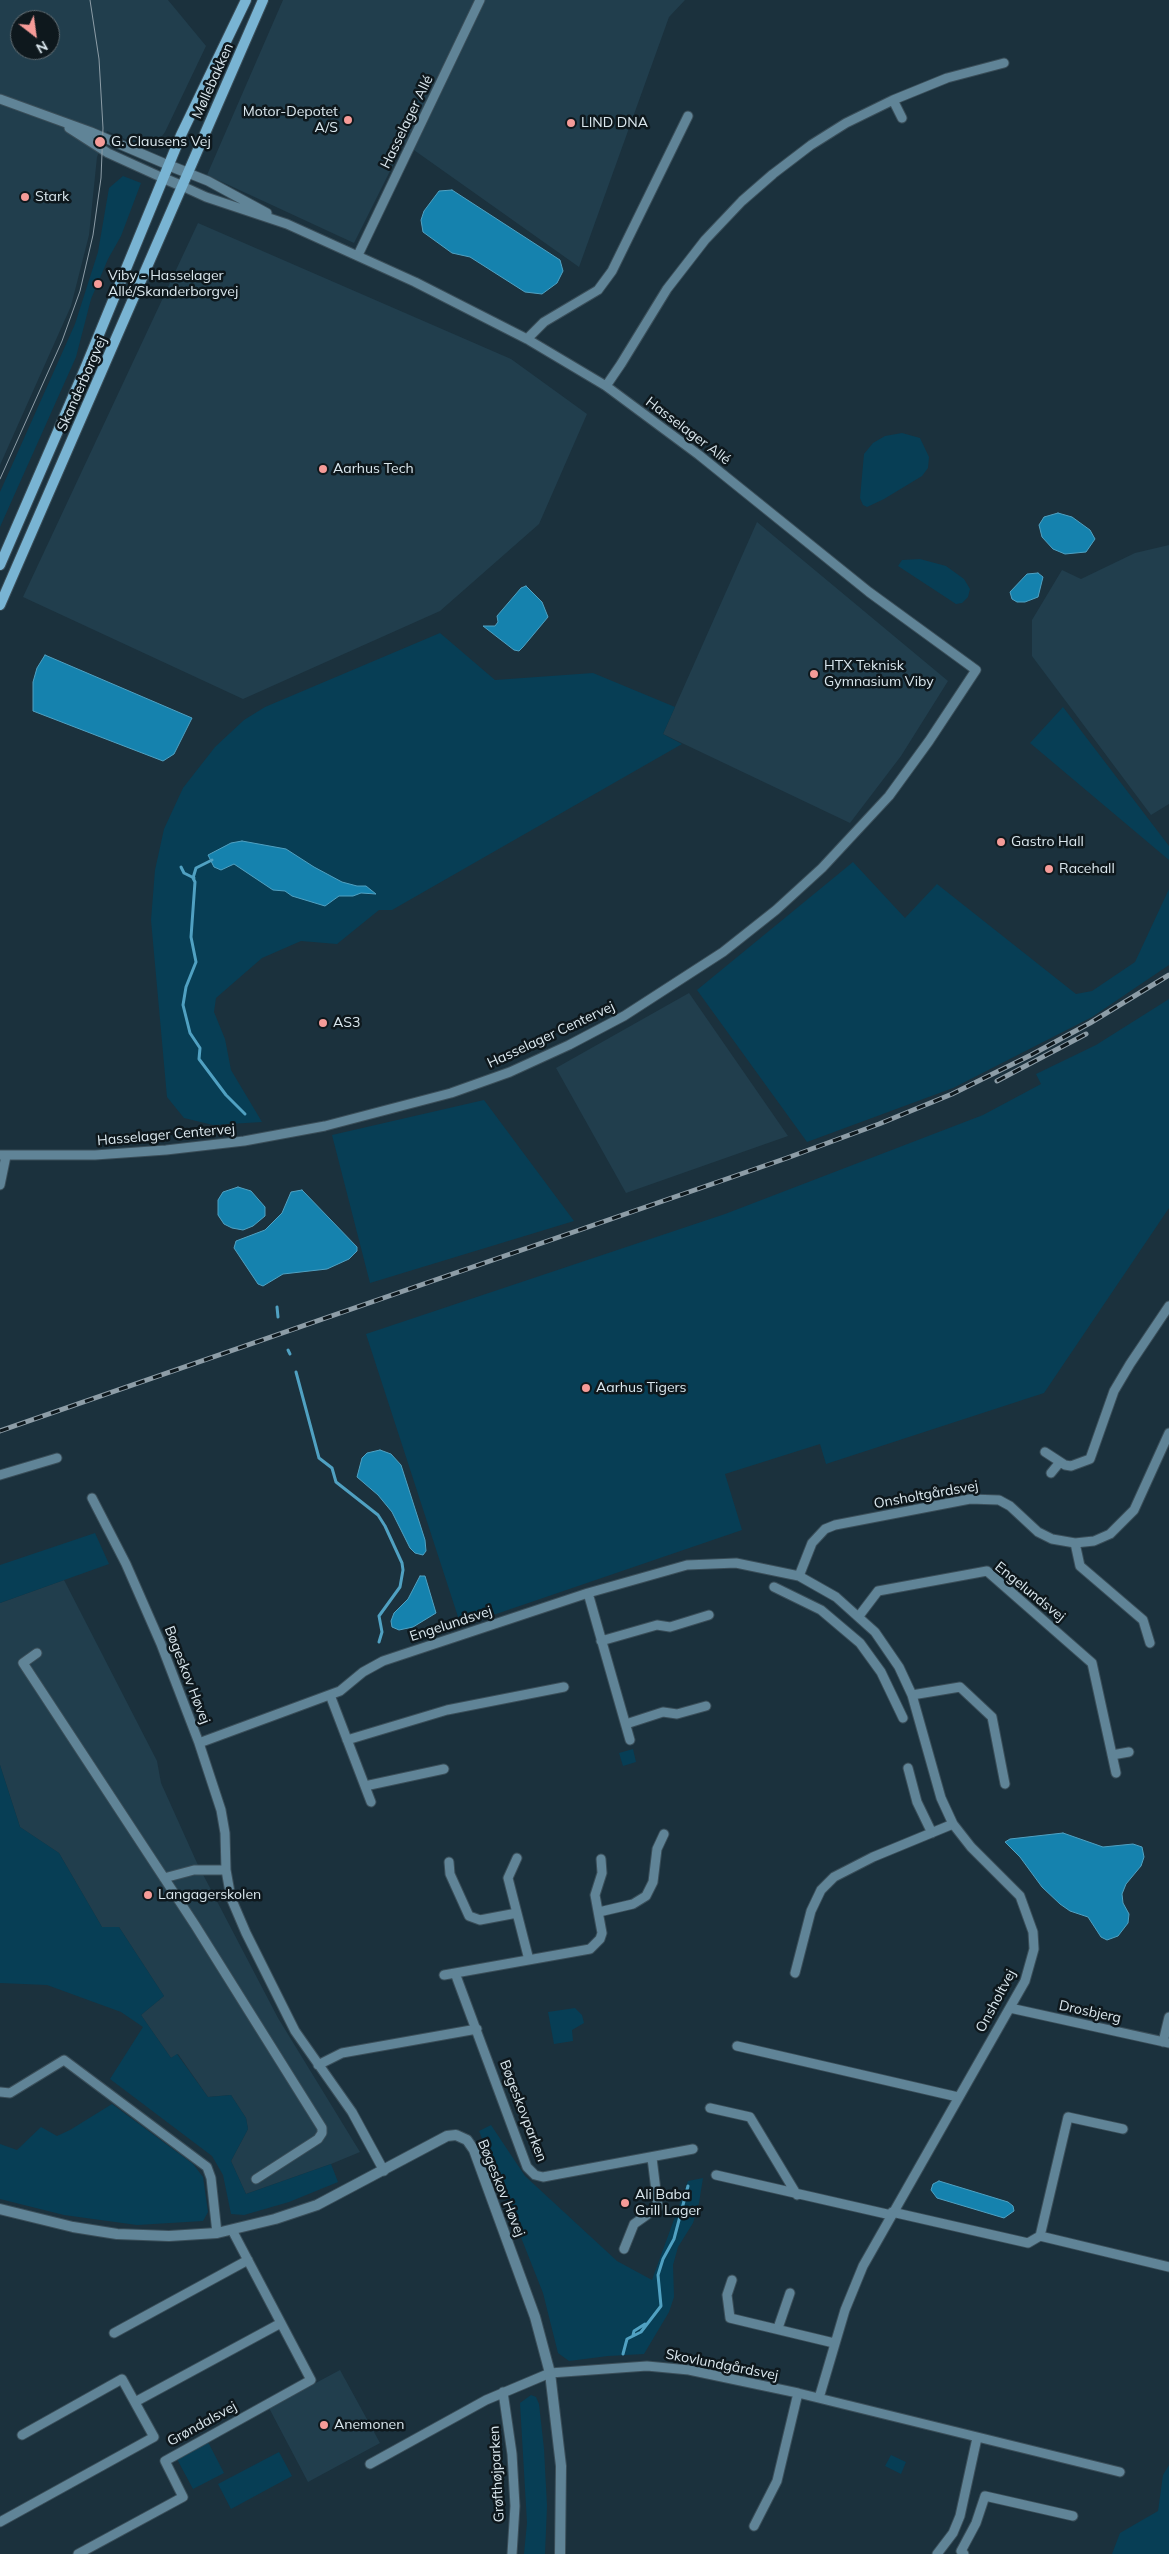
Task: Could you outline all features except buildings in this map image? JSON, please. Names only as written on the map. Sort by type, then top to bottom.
[{"type":"main road","name":"Møllebakken","points":[[168,165],[246,0]]},
{"type":"main road","name":"Møllebakken","points":[[188,173],[264,0]]},
{"type":"main road","name":"Skanderborgvej","points":[[0,565],[84,371],[168,165]]},
{"type":"main road","name":"Skanderborgvej","points":[[0,605],[188,173]]},
{"type":"street","name":"Hasselager Allé","points":[[358,255],[480,0]]},
{"type":"street","points":[[606,386],[622,364],[667,289],[705,240],[742,201],[811,145],[846,123],[893,100],[947,78],[1004,63]]},
{"type":"street","points":[[0,99],[63,124],[91,132],[168,165]]},
{"type":"street","points":[[893,100],[902,118]]},
{"type":"street","points":[[527,339],[544,322],[598,290],[612,272],[688,116]]},
{"type":"street","points":[[63,124],[102,149],[163,178]]},
{"type":"street","name":"Hasselager Allé","points":[[168,165],[208,181],[287,224],[358,255],[527,339],[606,386],[699,456],[869,592],[976,670]]},
{"type":"street","name":"Hasselager Allé","points":[[163,178],[206,197],[287,224]]},
{"type":"street","name":"Hasselager Centervej","points":[[3,1156],[95,1156],[166,1150],[244,1141],[325,1126],[451,1093],[510,1072],[569,1044],[624,1016],[723,952],[776,910],[816,874],[889,796],[929,742],[976,670]]},
{"type":"street","points":[[0,1185],[3,1156]]},
{"type":"street","points":[[1045,1452],[1060,1462],[1071,1466],[1090,1459],[1114,1391],[1169,1306]]},
{"type":"street","name":"Onsholtgårdsvej","points":[[799,1576],[812,1543],[825,1529],[835,1525],[970,1499],[999,1500],[1010,1506],[1038,1532],[1052,1539],[1074,1543],[1094,1541],[1110,1534],[1134,1510],[1169,1433]]},
{"type":"street","points":[[0,1476],[57,1458]]},
{"type":"street","points":[[1051,1473],[1060,1462]]},
{"type":"street","name":"Bøgeskov Høvej","points":[[92,1498],[126,1564],[162,1644],[221,1810],[225,1832],[226,1870],[231,1898],[268,1979],[295,2031],[352,2112],[384,2171],[447,2136],[456,2135],[467,2140],[474,2150],[525,2289],[550,2373],[561,2466],[560,2554]]},
{"type":"street","points":[[1074,1543],[1080,1566],[1143,1620],[1150,1643]]},
{"type":"street","name":"Engelundsvej","points":[[199,1744],[330,1695],[340,1690],[367,1669],[383,1661],[588,1593],[662,1570],[703,1563],[744,1564],[799,1576],[816,1585],[836,1597],[859,1616],[888,1649],[912,1695],[941,1798],[953,1824],[990,1867]]},
{"type":"street","name":"Engelundsvej","points":[[859,1616],[878,1591],[987,1571],[1092,1663],[1116,1773]]},
{"type":"street","points":[[806,1601],[816,1585]]},
{"type":"street","points":[[774,1587],[806,1601],[835,1620],[871,1657],[890,1687],[902,1718]]},
{"type":"street","points":[[588,1593],[630,1740]]},
{"type":"street","points":[[601,1641],[657,1625],[670,1627],[709,1615]]},
{"type":"street","points":[[37,1653],[23,1663],[164,1878],[322,2128],[322,2133],[318,2139],[256,2179]]},
{"type":"street","points":[[347,1740],[447,1710],[564,1687]]},
{"type":"street","points":[[912,1695],[960,1687],[992,1717],[1005,1784]]},
{"type":"street","points":[[330,1695],[371,1802]]},
{"type":"street","points":[[626,1724],[663,1712],[677,1714],[706,1706]]},
{"type":"street","points":[[1112,1755],[1129,1752]]},
{"type":"street","points":[[908,1768],[917,1802],[932,1833]]},
{"type":"street","points":[[365,1786],[444,1769]]},
{"type":"street","points":[[795,1973],[811,1912],[821,1890],[834,1877],[866,1860],[953,1824]]},
{"type":"street","points":[[599,1912],[633,1904],[646,1896],[653,1882],[656,1849],[664,1834]]},
{"type":"street","points":[[517,1858],[508,1878],[529,1960]]},
{"type":"street","points":[[444,1975],[590,1948],[600,1939],[602,1933],[595,1895],[602,1873],[601,1859]]},
{"type":"street","points":[[448,1862],[450,1874],[469,1916],[480,1920],[517,1914]]},
{"type":"street","name":"Onsholtvej","points":[[819,2398],[834,2343],[855,2284],[891,2214],[1025,1981],[1034,1949],[1033,1932],[1020,1896],[990,1867]]},
{"type":"street","points":[[164,1878],[194,1870],[226,1870]]},
{"type":"street","name":"Bøgeskovparken","points":[[455,1973],[527,2167],[535,2175],[542,2177],[693,2149]]},
{"type":"street","name":"Drosbjerg","points":[[1010,2008],[1166,2042],[1169,2017]]},
{"type":"street","points":[[318,2065],[342,2053],[477,2029]]},
{"type":"street","points":[[737,2046],[958,2097]]},
{"type":"street","points":[[0,2092],[10,2094],[64,2060],[207,2167],[212,2178],[217,2233]]},
{"type":"street","points":[[710,2108],[750,2117],[797,2195]]},
{"type":"street","points":[[1040,2236],[1068,2117],[1123,2129]]},
{"type":"street","points":[[624,2249],[634,2224],[658,2208],[652,2158]]},
{"type":"street","points":[[0,2209],[110,2233],[169,2236],[217,2233],[304,2210],[384,2171]]},
{"type":"street","points":[[716,2175],[797,2195],[1028,2243],[1040,2236],[1169,2267]]},
{"type":"street","name":"Grøndalsvej","points":[[78,2554],[183,2497],[164,2461],[311,2380],[232,2230]]},
{"type":"street","points":[[114,2333],[248,2260]]},
{"type":"street","points":[[732,2280],[727,2295],[730,2318],[834,2343]]},
{"type":"street","points":[[778,2328],[790,2293]]},
{"type":"street","points":[[134,2402],[280,2323]]},
{"type":"street","name":"Skovlundgårdsvej","points":[[550,2373],[622,2367],[665,2367],[798,2393],[1120,2472]]},
{"type":"street","points":[[370,2464],[503,2392],[550,2373]]},
{"type":"street","name":"Grøndalsvej","points":[[0,2522],[154,2437],[122,2379],[22,2434]]},
{"type":"street","name":"Grøfthøjparken","points":[[503,2392],[512,2454],[515,2506],[512,2554]]},
{"type":"street","points":[[754,2526],[777,2481],[798,2393]]},
{"type":"street","points":[[937,2554],[952,2533],[960,2516],[978,2438]]},
{"type":"street","points":[[964,2554],[961,2551],[976,2523],[985,2496],[1073,2516]]},
{"type":"street","points":[[960,2516],[976,2523]]},
{"type":"shaded area","points":[[0,0],[168,0],[206,46],[165,132],[154,147],[145,148],[107,131],[97,157],[89,235],[71,306],[0,465]]},
{"type":"shaded area","points":[[283,0],[685,0],[669,17],[579,267],[404,143],[354,243],[207,175]]},
{"type":"shaded area","points":[[123,176],[141,183],[121,236],[108,259],[91,299],[76,357],[0,527],[0,492],[75,324],[98,252],[109,188]]},
{"type":"shaded area","name":"Aarhus Tech","points":[[198,223],[511,359],[587,414],[539,524],[440,611],[243,699],[23,597]]},
{"type":"shaded area","points":[[902,433],[920,438],[929,457],[928,468],[922,476],[884,499],[867,507],[863,505],[860,498],[864,454],[873,443],[885,436]]},
{"type":"shaded area","name":"HTX Teknisk Gymnasium Viby","points":[[757,522],[948,681],[901,756],[850,823],[663,734]]},
{"type":"shaded area","points":[[1169,545],[1169,804],[1151,815],[1032,656],[1032,620],[1062,570],[1081,579],[1135,553]]},
{"type":"shaded area","points":[[920,559],[946,566],[964,579],[970,589],[968,597],[962,603],[956,604],[898,566],[902,560]]},
{"type":"shaded area","points":[[440,633],[495,680],[593,673],[675,707],[663,734],[682,744],[392,910],[379,910],[337,944],[301,941],[262,958],[216,998],[214,1012],[225,1039],[231,1070],[262,1122],[213,1125],[184,1118],[167,1097],[151,920],[155,870],[164,829],[183,788],[215,747],[244,720],[265,707]],"holes":[[[242,841],[286,849],[342,882],[366,886],[373,895],[360,893],[353,896],[339,896],[333,901],[313,902],[285,891],[273,890],[234,864],[227,868],[208,855]]]},
{"type":"shaded area","points":[[1063,707],[1169,846],[1169,860],[1030,743]]},
{"type":"shaded area","points":[[853,862],[905,918],[937,884],[1076,994],[1092,991],[1135,962],[1169,889],[1169,965],[1092,1017],[953,1088],[807,1142],[697,990]]},
{"type":"shaded area","points":[[689,993],[788,1136],[626,1193],[556,1068]]},
{"type":"shaded area","points":[[1169,999],[1169,1208],[1044,1393],[826,1464],[820,1444],[725,1474],[742,1530],[461,1626],[366,1334],[725,1214],[983,1115],[1041,1084],[1036,1074],[1096,1045]]},
{"type":"shaded area","points":[[484,1100],[574,1221],[370,1283],[332,1135]]},
{"type":"shaded area","points":[[95,1533],[109,1564],[0,1603],[0,1565]]},
{"type":"shaded area","name":"Langagerskolen","points":[[64,1580],[157,1761],[161,1783],[197,1863],[278,2018],[360,2152],[246,2194],[231,2161],[248,2129],[246,2118],[231,2095],[208,2097],[178,2054],[171,2058],[141,2015],[164,1996],[119,1927],[102,1927],[59,1853],[20,1827],[0,1765],[0,1603]]},
{"type":"shaded area","points":[[633,1749],[636,1762],[623,1766],[619,1753]]},
{"type":"shaded area","points":[[0,1765],[20,1827],[59,1853],[102,1927],[119,1927],[164,1996],[141,2015],[171,2058],[177,2054],[208,2097],[231,2095],[246,2118],[248,2129],[231,2161],[246,2194],[331,2164],[338,2182],[289,2202],[244,2215],[231,2214],[223,2175],[212,2156],[110,2079],[143,2027],[121,2012],[47,1985],[0,1983]]},
{"type":"shaded area","points":[[575,2008],[582,2015],[584,2023],[572,2030],[573,2041],[554,2044],[548,2012]]},
{"type":"shaded area","points":[[112,2104],[193,2164],[203,2177],[208,2212],[203,2221],[137,2225],[64,2215],[0,2199],[0,2144],[17,2150],[41,2127],[57,2136]]},
{"type":"shaded area","points":[[491,2125],[525,2176],[617,2261],[652,2280],[688,2181],[703,2178],[699,2203],[693,2223],[678,2247],[673,2265],[674,2297],[669,2312],[644,2354],[569,2361],[558,2353],[543,2293],[479,2131]]},
{"type":"shaded area","name":"Anemonen","points":[[340,2370],[380,2443],[308,2482],[269,2408]]},
{"type":"shaded area","points":[[531,2395],[536,2397],[539,2404],[544,2449],[547,2506],[545,2554],[524,2554],[527,2523],[520,2403]]},
{"type":"shaded area","points":[[208,2442],[224,2473],[193,2489],[177,2459]]},
{"type":"shaded area","points":[[279,2452],[292,2476],[231,2509],[218,2484]]},
{"type":"shaded area","points":[[891,2455],[906,2462],[901,2474],[885,2466]]},
{"type":"shaded area","points":[[1169,2465],[1169,2554],[1112,2554],[1120,2533],[1158,2511],[1163,2475]]},
{"type":"water","points":[[452,190],[560,260],[563,271],[557,283],[542,294],[525,292],[470,257],[452,253],[423,232],[421,220],[424,211],[439,191]]},
{"type":"water","points":[[1058,513],[1072,517],[1090,530],[1095,539],[1086,552],[1065,554],[1053,549],[1042,537],[1039,525],[1044,517]]},
{"type":"water","points":[[1038,573],[1043,577],[1038,597],[1025,602],[1017,602],[1012,599],[1010,592],[1027,574]]},
{"type":"water","points":[[526,586],[542,602],[548,617],[519,651],[514,650],[483,626],[495,626],[498,622],[497,616],[521,588]]},
{"type":"water","points":[[45,655],[192,718],[174,754],[163,761],[33,711],[33,682],[37,668]]},
{"type":"water","points":[[242,841],[286,849],[342,882],[366,886],[376,894],[361,893],[353,896],[339,896],[325,906],[292,896],[285,891],[273,890],[234,864],[221,870],[214,867],[208,855],[231,843]]},
{"type":"water","points":[[238,1187],[251,1191],[265,1207],[265,1216],[253,1226],[243,1230],[224,1224],[218,1215],[218,1200],[223,1192]]},
{"type":"water","points":[[302,1190],[357,1247],[357,1251],[349,1259],[327,1269],[283,1274],[263,1286],[258,1284],[234,1248],[236,1241],[265,1230],[282,1213],[291,1192]]},
{"type":"water","points":[[380,1450],[391,1454],[401,1465],[425,1540],[426,1551],[423,1555],[415,1553],[410,1548],[392,1512],[378,1495],[357,1477],[362,1458],[367,1453]]},
{"type":"water","points":[[420,1576],[425,1576],[436,1613],[413,1627],[399,1630],[392,1627],[391,1621],[394,1613],[408,1599]]},
{"type":"water","points":[[1063,1833],[1103,1847],[1133,1844],[1142,1847],[1144,1857],[1141,1866],[1126,1884],[1122,1894],[1123,1903],[1129,1914],[1128,1923],[1118,1936],[1107,1940],[1101,1937],[1088,1917],[1070,1911],[1060,1904],[1042,1887],[1020,1857],[1005,1842],[1010,1839]]},
{"type":"water","points":[[939,2181],[1008,2202],[1013,2206],[1014,2211],[1004,2218],[937,2198],[931,2190],[933,2184]]},
{"type":"waterway","points":[[212,860],[196,868],[193,878],[195,882],[191,937],[196,962],[186,987],[183,1005],[190,1033],[200,1048],[199,1059],[226,1095],[245,1114]]},
{"type":"waterway","points":[[181,867],[184,873],[194,878]]},
{"type":"waterway","points":[[277,1307],[278,1317]]},
{"type":"waterway","points":[[288,1350],[290,1354]]},
{"type":"waterway","points":[[296,1372],[319,1458],[332,1468],[336,1482],[378,1515],[402,1563],[403,1570],[400,1587],[379,1616],[382,1632],[379,1642]]},
{"type":"waterway","points":[[623,2354],[627,2339],[641,2332],[661,2306],[658,2275],[663,2259],[674,2239],[688,2186]]},
{"type":"waterway","points":[[633,2335],[634,2331],[645,2324]]},
{"type":"tram line","points":[[0,479],[62,341],[80,291],[93,235],[101,178],[103,128],[99,59],[90,0]]},
{"type":"railway","points":[[0,1431],[787,1158],[879,1124],[952,1094],[1031,1055],[1090,1023],[1169,975]]},
{"type":"railway","points":[[997,1081],[1086,1034]]},
{"type":"place","name":"Motor-Depotet A/S","points":[[348,120]]},
{"type":"place","name":"LIND DNA","points":[[571,123]]},
{"type":"place","name":"G. Clausens Vej","points":[[100,142]]},
{"type":"place","name":"Stark","points":[[25,197]]},
{"type":"place","name":"Viby - Hasselager Allé/Skanderborgvej","points":[[98,284]]},
{"type":"place","name":"Aarhus Tech","points":[[323,469]]},
{"type":"place","name":"HTX Teknisk Gymnasium Viby","points":[[814,674]]},
{"type":"place","name":"Gastro Hall","points":[[1001,842]]},
{"type":"place","name":"Racehall","points":[[1049,869]]},
{"type":"place","name":"AS3","points":[[323,1023]]},
{"type":"place","name":"Aarhus Tigers","points":[[586,1388]]},
{"type":"place","name":"Langagerskolen","points":[[148,1895]]},
{"type":"place","name":"Ali Baba Grill Lager","points":[[625,2203]]},
{"type":"place","name":"Anemonen","points":[[324,2425]]}]
